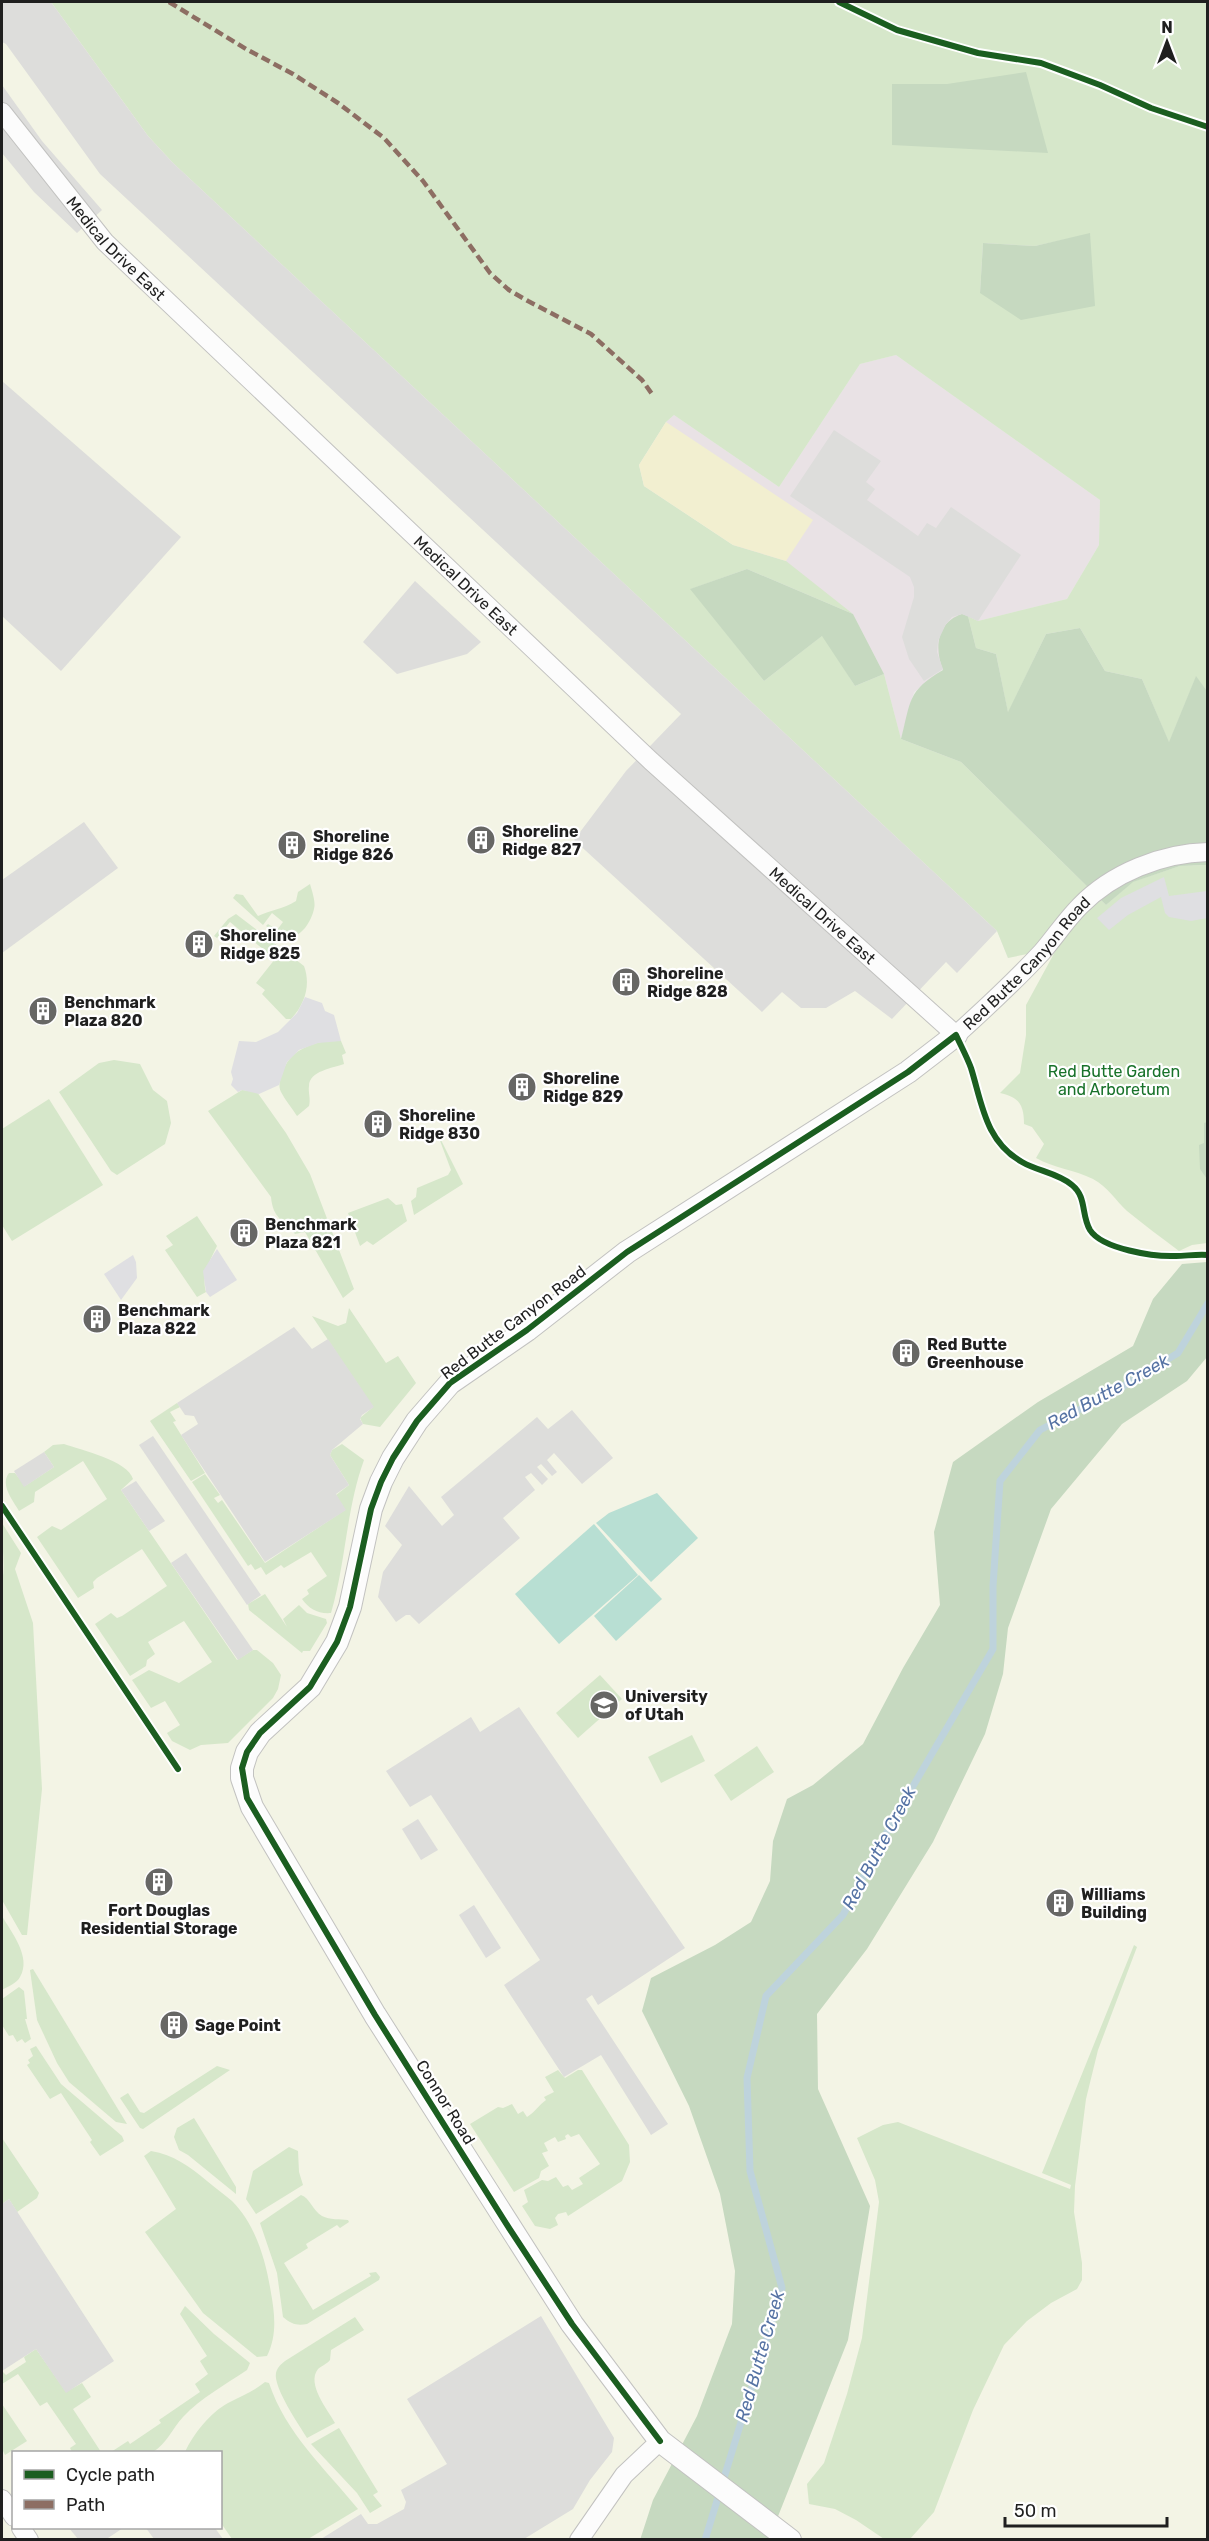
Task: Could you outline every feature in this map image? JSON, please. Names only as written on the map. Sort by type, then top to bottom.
[{"type":"street","name":"Medical Drive East","points":[[2,112],[105,242],[651,761],[956,1035]]},
{"type":"street","name":"Red Butte Canyon Road","points":[[243,1761],[251,1744],[260,1733],[310,1687],[337,1642],[350,1607],[371,1509],[381,1482],[393,1458],[417,1421],[450,1383],[527,1330],[627,1252],[908,1072],[956,1035],[1042,951],[1080,905],[1104,885],[1155,861],[1177,855],[1208,852]]},
{"type":"street","name":"Connor Road","points":[[243,1761],[242,1778],[252,1807],[375,2015],[572,2324],[660,2441],[790,2540]]},
{"type":"street","points":[[579,2540],[624,2475],[660,2441]]},
{"type":"street","points":[[2,2499],[12,2514]]},
{"type":"shaded area","name":"University of Utah","points":[[2,2],[51,2],[173,163],[997,931],[1008,958],[1207,858],[1208,2539],[2,2540]]},
{"type":"shaded area","points":[[2,2],[51,2],[148,136],[173,163],[997,931],[957,973],[946,962],[892,1019],[855,991],[826,1008],[801,1008],[782,992],[762,1012],[574,840],[626,771],[681,714],[100,174],[6,44],[2,42]]},
{"type":"shaded area","points":[[2,85],[42,141],[102,210],[77,233],[34,192],[2,153]]},
{"type":"shaded area","points":[[896,355],[1100,500],[1099,545],[1067,599],[978,621],[968,616],[943,669],[914,692],[901,739],[884,674],[853,614],[733,545],[666,422],[674,415],[779,487],[860,364]]},
{"type":"shaded area","points":[[2,381],[181,537],[61,671],[2,616]]},
{"type":"shaded area","points":[[834,430],[881,461],[866,482],[875,489],[867,500],[918,536],[927,523],[936,528],[951,507],[1021,555],[978,621],[962,614],[952,617],[946,624],[938,641],[937,652],[943,669],[924,681],[909,659],[902,637],[914,597],[914,587],[910,577],[790,496]]},
{"type":"shaded area","points":[[415,581],[481,642],[467,654],[397,674],[363,642]]},
{"type":"shaded area","points":[[84,822],[118,868],[2,953],[2,880]]},
{"type":"shaded area","points":[[1164,877],[1169,896],[1207,891],[1207,918],[1191,921],[1169,917],[1165,913],[1161,897],[1128,915],[1109,930],[1097,918],[1121,898]]},
{"type":"shaded area","points":[[305,997],[322,1003],[325,1011],[334,1015],[341,1041],[318,1043],[299,1050],[287,1062],[279,1085],[259,1094],[242,1090],[238,1092],[231,1085],[233,1079],[231,1072],[239,1041],[256,1042],[278,1032],[297,1013]]},
{"type":"shaded area","points":[[217,1249],[237,1280],[210,1297],[206,1292],[203,1271]]},
{"type":"shaded area","points":[[133,1255],[137,1278],[121,1300],[104,1274]]},
{"type":"shaded area","points":[[294,1327],[312,1349],[328,1339],[374,1407],[362,1415],[360,1419],[363,1424],[332,1450],[330,1455],[349,1485],[336,1494],[346,1510],[265,1562],[181,1435],[198,1424],[194,1416],[185,1415],[177,1403]]},
{"type":"shaded area","points":[[572,1410],[613,1458],[582,1484],[554,1453],[547,1460],[557,1472],[552,1476],[541,1464],[537,1467],[548,1479],[542,1485],[531,1473],[525,1477],[535,1490],[503,1518],[520,1538],[419,1624],[410,1615],[396,1622],[378,1597],[383,1572],[402,1545],[385,1526],[409,1486],[442,1526],[454,1515],[441,1497],[537,1417],[548,1429]]},
{"type":"shaded area","points":[[153,1436],[261,1595],[247,1605],[139,1445]]},
{"type":"shaded area","points":[[44,1452],[54,1467],[24,1487],[14,1471]]},
{"type":"shaded area","points":[[136,1481],[165,1521],[149,1531],[121,1490]]},
{"type":"shaded area","points":[[186,1553],[253,1650],[238,1660],[171,1563]]},
{"type":"shaded area","points":[[519,1707],[685,1948],[598,2005],[592,1995],[586,1999],[668,2124],[651,2135],[601,2055],[564,2077],[504,1985],[540,1960],[431,1795],[410,1807],[386,1771],[471,1717],[480,1732]]},
{"type":"shaded area","points":[[418,1819],[438,1850],[421,1860],[402,1829]]},
{"type":"shaded area","points":[[474,1905],[501,1948],[486,1958],[459,1915]]},
{"type":"shaded area","points":[[9,2199],[114,2361],[66,2393],[36,2349],[2,2371],[2,2204]]},
{"type":"shaded area","points":[[541,2316],[614,2438],[612,2452],[590,2480],[573,2509],[524,2539],[321,2539],[361,2514],[368,2524],[377,2524],[404,2509],[406,2502],[401,2490],[447,2464],[407,2399]]},
{"type":"shaded area","points":[[70,2529],[122,2529],[105,2540],[78,2539]]},
{"type":"shaded area","points":[[147,2529],[216,2529],[223,2539],[154,2539]]},
{"type":"green space","name":"Red Butte Garden and Arboretum","points":[[51,2],[1207,2],[1207,691],[1196,677],[1169,743],[1142,679],[1105,671],[1080,628],[1046,634],[1008,713],[996,654],[976,648],[968,616],[978,621],[1067,599],[1099,545],[1100,500],[896,355],[860,364],[779,487],[674,415],[666,422],[639,465],[644,486],[733,545],[786,561],[853,614],[747,569],[691,589],[764,681],[823,635],[855,686],[884,674],[901,739],[961,762],[1106,905],[1132,882],[1180,866],[1207,865],[1207,1243],[1192,1245],[1179,1251],[1127,1211],[1098,1182],[1036,1158],[1044,1144],[1032,1127],[1024,1124],[1023,1112],[1019,1103],[1012,1097],[1000,1093],[1020,1073],[1026,1035],[1026,1005],[1057,948],[1008,958],[997,931],[173,163],[148,136]],"holes":[[[947,84],[893,145],[893,85]],[[1090,234],[980,293],[983,243],[1035,246]]]},
{"type":"green space","points":[[1026,72],[1048,153],[892,145],[892,84],[947,84]]},
{"type":"green space","points":[[1090,233],[1095,306],[1021,320],[980,293],[983,243],[1035,246]]},
{"type":"green space","points":[[747,569],[853,614],[884,674],[855,686],[822,636],[764,681],[690,589]]},
{"type":"green space","points":[[962,614],[968,616],[976,648],[996,654],[1008,712],[1046,634],[1080,628],[1105,671],[1142,679],[1169,742],[1196,676],[1207,691],[1207,865],[1180,866],[1133,882],[1106,905],[961,762],[901,739],[912,698],[923,684],[943,670],[938,645],[943,629],[947,623]]},
{"type":"green space","points":[[310,884],[314,903],[313,914],[302,931],[289,938],[285,933],[282,936],[266,926],[268,924],[277,930],[283,922],[272,913],[263,925],[233,898],[236,894],[243,895],[258,916],[296,901],[298,892]]},
{"type":"green space","points":[[236,914],[304,966],[307,987],[300,1007],[291,1019],[286,1019],[262,994],[265,990],[256,983],[275,959],[230,922],[217,938],[214,936],[228,919]]},
{"type":"green space","points":[[331,1040],[341,1041],[346,1053],[342,1055],[344,1064],[322,1071],[313,1077],[309,1086],[309,1106],[297,1116],[280,1090],[282,1073],[290,1059],[301,1049]]},
{"type":"green space","points":[[114,1060],[140,1064],[153,1090],[167,1101],[171,1123],[165,1144],[117,1175],[111,1171],[59,1092],[99,1063]]},
{"type":"green space","points":[[242,1090],[257,1092],[286,1133],[310,1174],[354,1289],[343,1298],[305,1232],[295,1234],[279,1218],[274,1210],[271,1197],[208,1111]]},
{"type":"green space","points":[[49,1099],[103,1185],[12,1241],[2,1225],[2,1129]]},
{"type":"green space","points":[[1208,1122],[1207,1179],[1200,1169],[1199,1145],[1204,1143],[1204,1123]]},
{"type":"green space","points":[[436,1130],[463,1184],[414,1215],[411,1201],[416,1197],[417,1188],[448,1175],[451,1170]]},
{"type":"green space","points":[[388,1198],[396,1205],[402,1204],[407,1221],[373,1245],[367,1241],[360,1246],[348,1213]]},
{"type":"green space","points":[[197,1216],[217,1246],[205,1273],[206,1292],[197,1297],[165,1250],[173,1245],[166,1236]]},
{"type":"green space","points":[[1207,1262],[1207,1357],[1187,1381],[1122,1424],[1051,1509],[1008,1628],[1003,1674],[985,1734],[933,1842],[867,1949],[817,2014],[818,2089],[870,2206],[848,2340],[769,2539],[640,2540],[653,2500],[697,2416],[732,2324],[735,2271],[720,2194],[689,2106],[642,2011],[651,1978],[715,1945],[751,1922],[770,1881],[773,1841],[787,1799],[813,1785],[863,1744],[903,1668],[940,1605],[934,1532],[953,1462],[1038,1402],[1133,1346],[1153,1299],[1182,1264]]},
{"type":"green space","points":[[349,1308],[386,1363],[398,1356],[416,1383],[380,1427],[363,1424],[360,1418],[373,1407],[312,1316],[338,1326],[346,1323]]},
{"type":"green space","points":[[177,1403],[180,1407],[170,1412],[176,1421],[173,1422],[205,1473],[191,1481],[150,1421]]},
{"type":"green space","points":[[64,1444],[103,1457],[123,1467],[129,1473],[133,1479],[121,1490],[237,1660],[257,1650],[273,1663],[281,1675],[273,1698],[228,1743],[201,1745],[190,1750],[172,1741],[167,1733],[180,1725],[165,1701],[151,1708],[132,1680],[149,1670],[179,1683],[212,1662],[184,1621],[148,1642],[155,1654],[147,1660],[146,1666],[130,1676],[95,1624],[111,1613],[117,1618],[122,1616],[167,1586],[142,1549],[97,1578],[93,1582],[94,1588],[78,1598],[37,1537],[52,1526],[61,1530],[107,1499],[83,1461],[35,1492],[34,1502],[19,1511],[10,1497],[6,1487],[9,1473],[15,1473],[25,1486],[54,1467],[44,1452],[53,1445]]},
{"type":"green space","points":[[342,1444],[364,1460],[353,1498],[331,1613],[322,1613],[308,1606],[302,1599],[309,1594],[307,1590],[327,1576],[311,1552],[284,1568],[281,1565],[266,1575],[261,1567],[255,1570],[251,1564],[248,1566],[192,1482],[205,1474],[220,1495],[214,1498],[218,1503],[222,1500],[265,1563],[345,1510],[336,1495],[349,1485],[330,1455],[332,1450]]},
{"type":"green space","points":[[657,1493],[698,1538],[651,1582],[596,1523],[609,1513]]},
{"type":"green space","points":[[2,1523],[21,1553],[15,1569],[33,1623],[42,1789],[27,1935],[22,1935],[2,1900],[2,1581],[4,1568]]},
{"type":"green space","points":[[594,1524],[638,1575],[559,1644],[515,1594]]},
{"type":"green space","points":[[639,1575],[662,1599],[616,1641],[594,1616]]},
{"type":"green space","points":[[265,1594],[287,1627],[283,1619],[299,1605],[307,1613],[326,1619],[327,1623],[310,1651],[302,1653],[249,1610],[248,1604]]},
{"type":"green space","points":[[600,1675],[622,1699],[578,1738],[556,1713]]},
{"type":"green space","points":[[692,1735],[705,1761],[661,1783],[648,1757]]},
{"type":"green space","points":[[757,1746],[774,1772],[731,1801],[714,1775]]},
{"type":"green space","points":[[2,1916],[19,1945],[24,1961],[19,1979],[2,1990]]},
{"type":"green space","points":[[1134,1945],[1137,1947],[1098,2050],[1086,2099],[1075,2186],[1074,2212],[1082,2263],[1082,2280],[1077,2289],[1051,2303],[1027,2321],[1004,2345],[973,2410],[934,2512],[910,2539],[884,2539],[835,2509],[809,2504],[807,2484],[824,2463],[847,2394],[862,2338],[879,2202],[875,2180],[857,2138],[883,2125],[898,2122],[1070,2189],[1071,2185],[1042,2173]]},
{"type":"green space","points":[[33,1969],[127,2124],[116,2122],[69,2082],[57,2063],[37,2020],[30,1970]]},
{"type":"green space","points":[[19,1987],[24,1991],[27,2019],[25,2019],[31,2039],[25,2043],[22,2039],[17,2042],[13,2035],[9,2036],[2,2025],[2,1999]]},
{"type":"green space","points":[[36,2046],[61,2084],[122,2136],[124,2141],[100,2156],[61,2093],[50,2099],[27,2065],[30,2063],[28,2060],[33,2056],[30,2049]]},
{"type":"green space","points":[[217,2066],[230,2070],[143,2129],[140,2128],[120,2098],[128,2093],[140,2112],[144,2113]]},
{"type":"green space","points":[[558,2070],[565,2078],[582,2070],[629,2145],[630,2162],[622,2181],[568,2216],[566,2212],[558,2214],[555,2218],[558,2225],[550,2229],[535,2226],[522,2206],[528,2202],[524,2190],[542,2180],[548,2181],[556,2177],[563,2187],[568,2185],[572,2190],[583,2184],[579,2178],[600,2164],[579,2134],[571,2137],[568,2134],[565,2136],[566,2139],[558,2142],[555,2137],[544,2143],[548,2151],[542,2153],[549,2166],[541,2171],[539,2178],[514,2192],[470,2124],[498,2107],[503,2108],[512,2104],[518,2114],[523,2111],[527,2117],[546,2100],[544,2097],[554,2092],[545,2077]]},
{"type":"green space","points":[[194,2118],[236,2187],[236,2194],[179,2150],[174,2137],[177,2128]]},
{"type":"green space","points":[[2,2138],[39,2193],[37,2198],[17,2212],[9,2199],[2,2204]]},
{"type":"green space","points":[[289,2147],[298,2151],[299,2172],[303,2185],[256,2214],[246,2199],[253,2171]]},
{"type":"green space","points":[[151,2151],[174,2158],[194,2171],[232,2201],[248,2221],[263,2256],[272,2301],[274,2333],[267,2356],[257,2357],[203,2313],[145,2232],[176,2209],[144,2156]]},
{"type":"green space","points":[[301,2195],[322,2216],[349,2222],[340,2228],[337,2225],[306,2244],[308,2248],[284,2263],[313,2310],[371,2276],[369,2273],[376,2272],[380,2277],[379,2280],[307,2324],[300,2325],[291,2323],[283,2317],[277,2273],[260,2223]]},
{"type":"green space","points":[[185,2306],[214,2334],[250,2363],[247,2370],[190,2410],[154,2451],[113,2451],[128,2441],[130,2444],[161,2423],[159,2420],[200,2392],[195,2384],[208,2374],[200,2361],[207,2356],[180,2314]]},
{"type":"green space","points":[[355,2317],[364,2330],[331,2350],[330,2360],[318,2369],[315,2375],[319,2397],[335,2423],[307,2438],[282,2396],[276,2379],[277,2371],[285,2361]]},
{"type":"green space","points":[[36,2349],[66,2392],[82,2383],[91,2397],[73,2409],[100,2451],[72,2451],[70,2448],[76,2444],[47,2402],[40,2406],[18,2374],[2,2384],[2,2371],[6,2375],[26,2362],[24,2357]]},
{"type":"green space","points":[[265,2382],[269,2383],[285,2418],[296,2434],[358,2509],[308,2539],[232,2539],[222,2524],[222,2451],[186,2451],[198,2431],[215,2412]]},
{"type":"green space","points":[[2,2404],[27,2441],[5,2455],[2,2449]]},
{"type":"green space","points":[[339,2428],[378,2492],[373,2495],[382,2506],[370,2513],[357,2493],[311,2444]]},
{"type":"sand","points":[[666,422],[813,520],[786,561],[733,545],[644,486],[639,465]]},
{"type":"waterway","name":"Red Butte Creek","points":[[705,2540],[782,2288],[750,2171],[747,2078],[766,1996],[843,1915],[895,1817],[993,1649],[993,1586],[1000,1481],[1040,1430],[1117,1390],[1178,1353],[1208,1303]]},
{"type":"marked path","points":[[169,2],[246,49],[293,74],[338,103],[384,138],[423,181],[490,273],[509,290],[591,334],[642,380],[652,394]]},
{"type":"cycle path","points":[[839,2],[897,30],[978,53],[1041,63],[1100,85],[1151,108],[1208,127]]},
{"type":"cycle path","points":[[660,2441],[572,2324],[375,2015],[247,1798],[242,1768],[247,1752],[260,1733],[310,1687],[337,1642],[350,1607],[371,1509],[381,1482],[393,1458],[417,1421],[450,1383],[527,1330],[627,1252],[908,1072],[956,1035],[971,1068],[982,1108],[1000,1143],[1022,1162],[1072,1185],[1080,1195],[1087,1224],[1096,1237],[1117,1247],[1142,1253],[1166,1256],[1208,1255]]},
{"type":"cycle path","points":[[2,1506],[178,1769]]},
{"type":"place","name":"Shoreline Ridge 827","points":[[481,840]]},
{"type":"place","name":"Shoreline Ridge 826","points":[[292,845]]},
{"type":"place","name":"Shoreline Ridge 825","points":[[199,944]]},
{"type":"place","name":"Shoreline Ridge 828","points":[[626,982]]},
{"type":"place","name":"Benchmark Plaza 820","points":[[43,1011]]},
{"type":"place","name":"Shoreline Ridge 829","points":[[522,1087]]},
{"type":"place","name":"Shoreline Ridge 830","points":[[378,1124]]},
{"type":"place","name":"Benchmark Plaza 821","points":[[244,1233]]},
{"type":"place","name":"Benchmark Plaza 822","points":[[97,1319]]},
{"type":"place","name":"Red Butte Greenhouse","points":[[906,1353]]},
{"type":"place","name":"University of Utah","points":[[604,1705]]},
{"type":"place","name":"Fort Douglas Residential Storage","points":[[159,1882]]},
{"type":"place","name":"Williams Building","points":[[1060,1903]]},
{"type":"place","name":"Sage Point","points":[[174,2025]]}]
